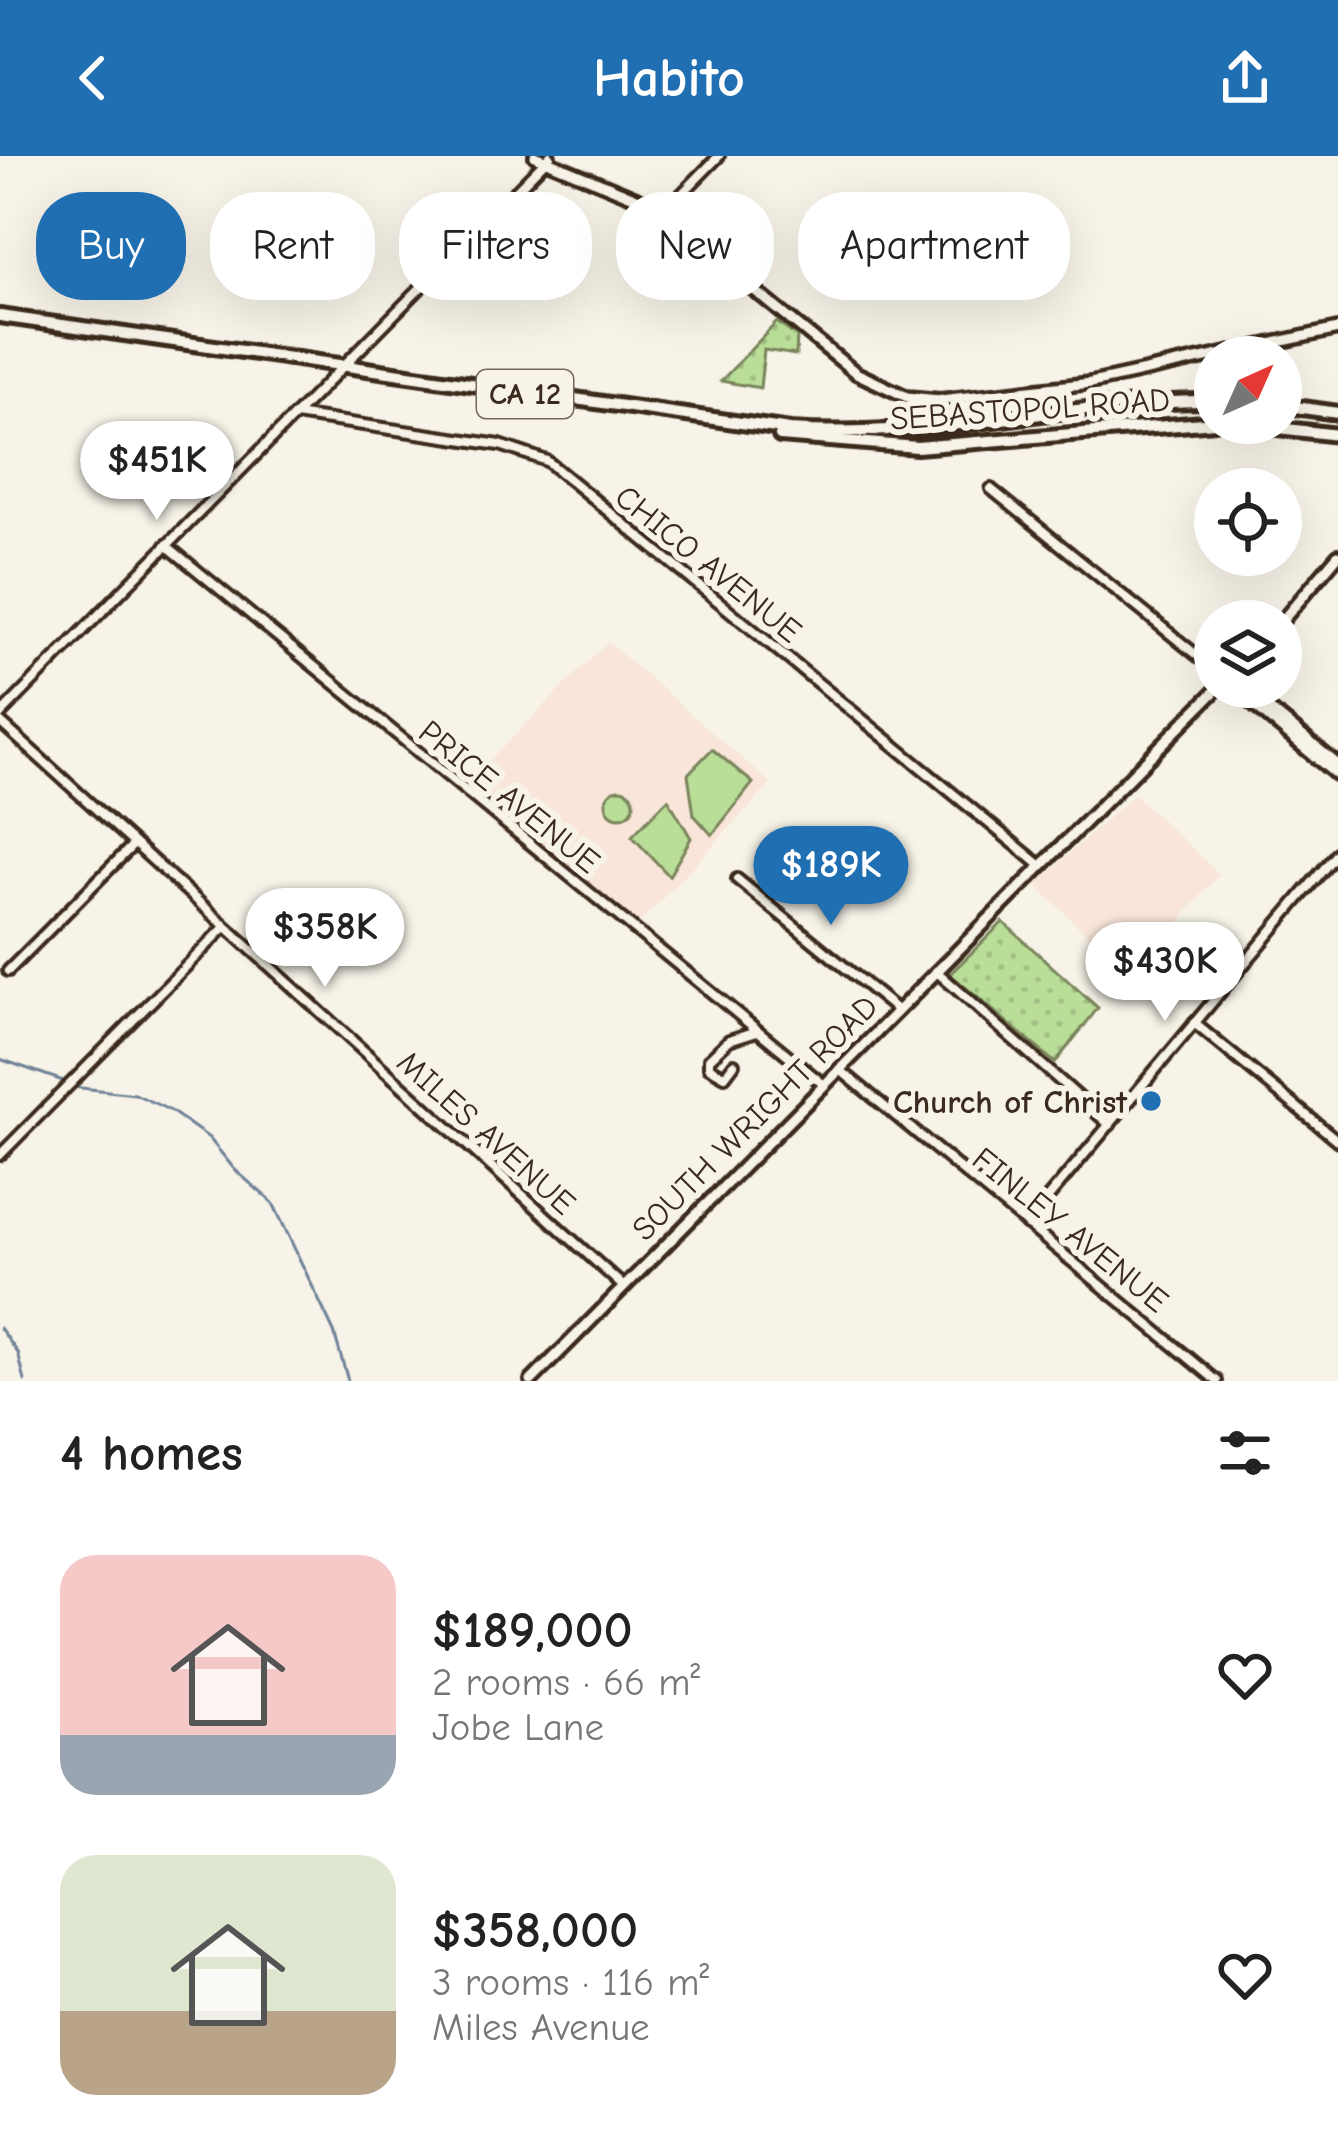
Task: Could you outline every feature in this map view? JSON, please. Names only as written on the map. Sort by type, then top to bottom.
[{"type":"main road","points":[[535,156],[629,192]]},
{"type":"main road","points":[[766,300],[856,374],[884,390],[915,399],[1090,383],[1338,329]]},
{"type":"main road","name":"SEBASTOPOL ROAD","points":[[0,316],[876,447],[1194,424]]},
{"type":"main road","name":"SEBASTOPOL ROAD","points":[[706,422],[870,432],[1129,404],[1194,402]]},
{"type":"main road","points":[[1302,408],[1338,413]]},
{"type":"main road","points":[[1302,429],[1338,438]]},
{"type":"main road","points":[[1299,600],[1338,554]]},
{"type":"main road","name":"SOUTH WRIGHT ROAD","points":[[531,1381],[1198,708]]},
{"type":"main road","points":[[1257,708],[1338,776]]},
{"type":"main road","points":[[1268,708],[1338,765]]},
{"type":"street","points":[[684,192],[719,156]]},
{"type":"street","points":[[0,719],[549,158]]},
{"type":"street","name":"CHICO AVENUE","points":[[295,415],[500,445],[547,460],[1040,866]]},
{"type":"street","points":[[992,489],[1194,653]]},
{"type":"street","name":"PRICE AVENUE","points":[[166,545],[823,1084]]},
{"type":"street","name":"MILES AVENUE","points":[[0,719],[132,846],[623,1286]]},
{"type":"street","points":[[8,971],[132,846]]},
{"type":"street","points":[[1026,1225],[1338,852]]},
{"type":"street","points":[[737,879],[897,1010]]},
{"type":"street","points":[[0,1155],[224,929]]},
{"type":"street","points":[[935,971],[1110,1125]]},
{"type":"street","points":[[1194,1023],[1338,1140]]},
{"type":"street","points":[[734,1064],[724,1076],[709,1067],[709,1060],[729,1040],[759,1031]]},
{"type":"street","name":"FINLEY AVENUE","points":[[838,1069],[1217,1381]]},
{"type":"shaded area","points":[[608,642],[771,784],[639,923],[467,783]]},
{"type":"shaded area","points":[[1134,794],[1219,874],[1138,970],[1102,949],[1036,885]]},
{"type":"green space","points":[[777,322],[797,337],[796,355],[764,350],[760,388],[721,381]]},
{"type":"green space","points":[[712,749],[753,783],[712,835],[694,815],[688,774]]},
{"type":"green space","points":[[620,789],[630,793],[634,803],[630,813],[620,817],[610,813],[606,803],[610,793]]},
{"type":"green space","points":[[668,799],[691,838],[669,876],[632,836]]},
{"type":"green space","points":[[1003,922],[1098,1008],[1055,1063],[950,974]]},
{"type":"waterway","points":[[0,1059],[66,1082]]},
{"type":"waterway","points":[[72,1087],[135,1094],[171,1111],[209,1138],[235,1170],[273,1203],[334,1332],[348,1381]]},
{"type":"waterway","points":[[0,1328],[18,1353],[25,1381]]},
{"type":"place","name":"Church of Christ","points":[[1151,1101]]}]
